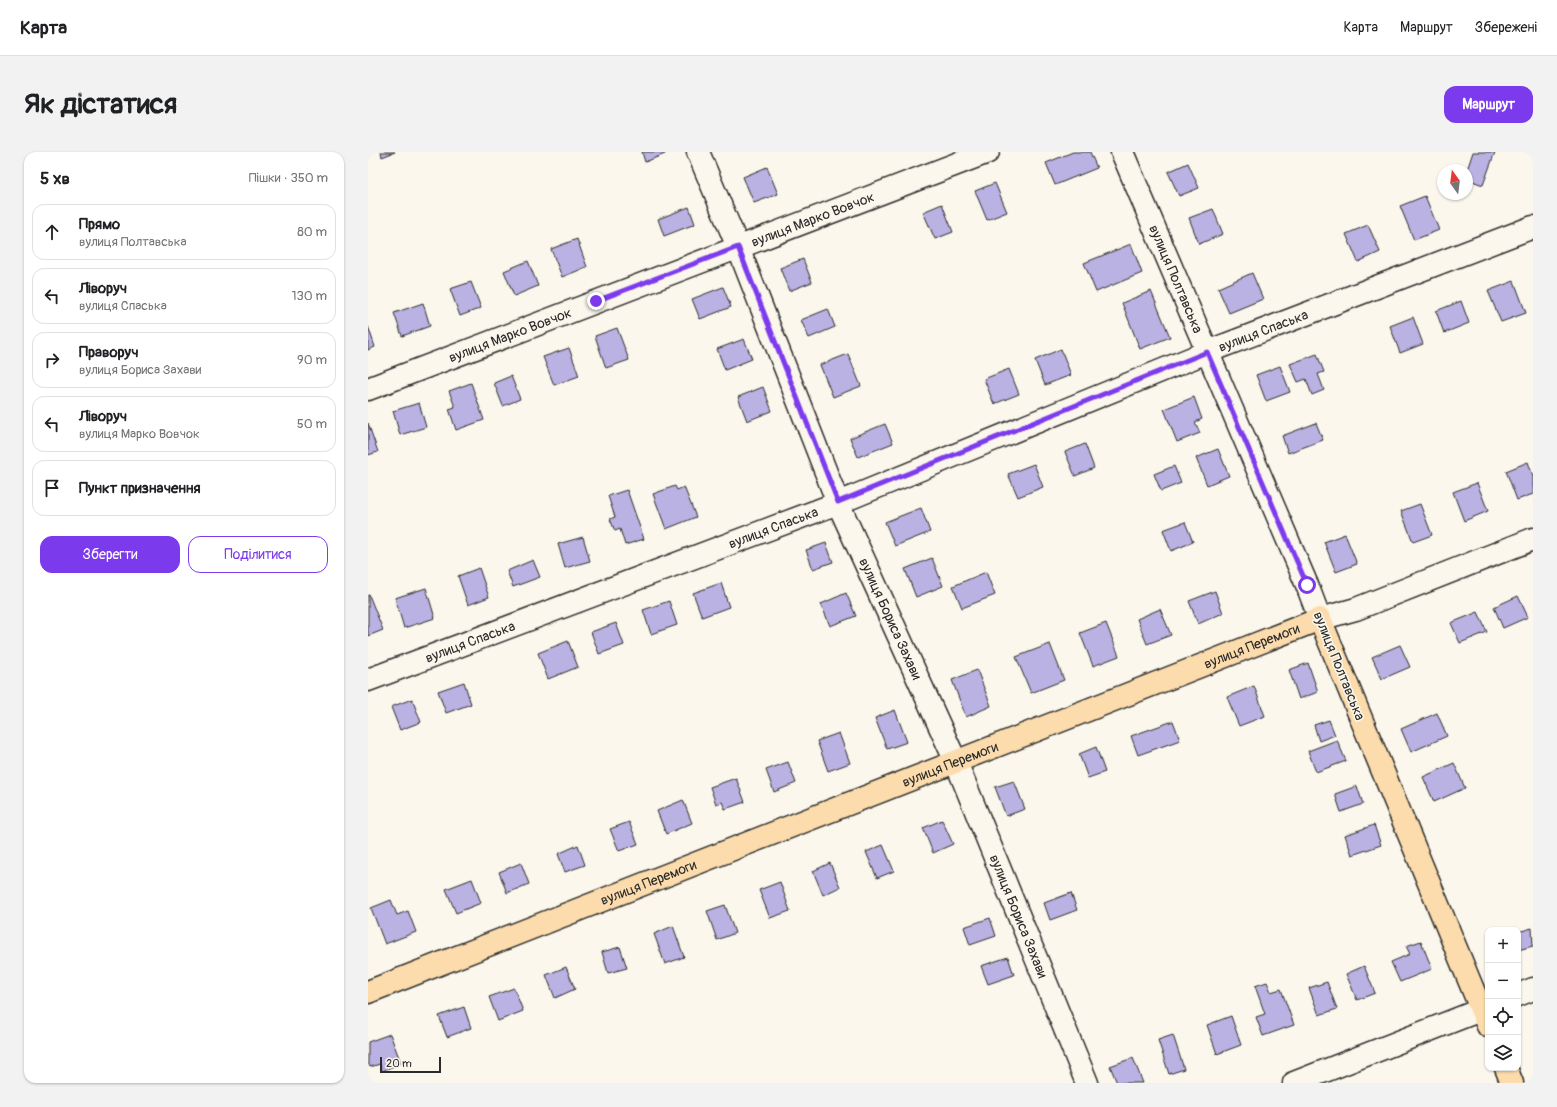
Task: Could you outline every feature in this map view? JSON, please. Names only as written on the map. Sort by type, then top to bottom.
[{"type":"main road","name":"вулиця Перемоги","points":[[368,992],[1320,619]]},
{"type":"main road","name":"вулиця Полтавська","points":[[1320,619],[1485,1013]]},
{"type":"main road","points":[[1507,1071],[1512,1083]]},
{"type":"street","name":"вулиця Бориса Захави","points":[[698,152],[738,247],[838,502],[956,762],[1088,1083]]},
{"type":"street","name":"вулиця Марко Вовчок","points":[[368,389],[988,152]]},
{"type":"street","name":"вулиця Полтавська","points":[[1122,152],[1307,585],[1320,619]]},
{"type":"street","name":"вулиця Спаська","points":[[368,680],[838,502],[1207,352],[1533,227]]},
{"type":"street","name":"вулиця Перемоги","points":[[1320,619],[1356,609],[1533,538]]},
{"type":"street","points":[[1521,994],[1533,989]]},
{"type":"street","points":[[1294,1083],[1485,1015]]},
{"type":"building","points":[[381,152],[395,152],[382,157]]},
{"type":"building","points":[[642,152],[664,152],[665,154],[645,162]]},
{"type":"building","points":[[1073,152],[1090,152],[1097,168],[1055,185],[1046,163]]},
{"type":"building","points":[[1473,152],[1495,152],[1483,185],[1473,181],[1473,164],[1469,164]]},
{"type":"building","points":[[1188,163],[1199,188],[1179,196],[1168,172]]},
{"type":"building","points":[[767,167],[778,194],[754,203],[743,177]]},
{"type":"building","points":[[995,183],[1007,212],[987,220],[975,191]]},
{"type":"building","points":[[1425,196],[1439,230],[1414,240],[1400,206]]},
{"type":"building","points":[[942,204],[953,232],[935,239],[923,212]]},
{"type":"building","points":[[689,207],[695,224],[664,236],[658,219]]},
{"type":"building","points":[[1213,209],[1223,234],[1199,244],[1189,218]]},
{"type":"building","points":[[1368,225],[1380,252],[1358,262],[1346,234]]},
{"type":"building","points":[[577,239],[587,267],[562,277],[551,249]]},
{"type":"building","points":[[1131,244],[1142,273],[1096,292],[1084,263]]},
{"type":"building","points":[[803,259],[812,282],[789,291],[780,268]]},
{"type":"building","points":[[528,261],[538,286],[514,296],[504,271]]},
{"type":"building","points":[[1252,273],[1263,299],[1229,313],[1218,288]]},
{"type":"building","points":[[1514,281],[1526,313],[1501,322],[1488,291]]},
{"type":"building","points":[[471,282],[481,308],[460,316],[450,289]]},
{"type":"building","points":[[723,287],[731,307],[700,319],[692,299]]},
{"type":"building","points":[[1151,291],[1170,337],[1140,349],[1122,303]]},
{"type":"building","points":[[1461,301],[1469,323],[1444,333],[1436,311]]},
{"type":"building","points":[[423,303],[430,326],[402,336],[394,313]]},
{"type":"building","points":[[828,309],[835,327],[809,338],[801,320]]},
{"type":"building","points":[[1413,317],[1423,344],[1400,353],[1390,326]]},
{"type":"building","points":[[368,326],[375,347],[368,350]]},
{"type":"building","points":[[617,328],[629,360],[606,368],[595,336]]},
{"type":"building","points":[[744,339],[752,359],[725,370],[717,349]]},
{"type":"building","points":[[569,348],[579,376],[554,385],[543,357]]},
{"type":"building","points":[[1061,349],[1071,375],[1045,385],[1035,360]]},
{"type":"building","points":[[848,354],[861,386],[833,397],[820,365]]},
{"type":"building","points":[[1317,354],[1324,372],[1318,374],[1324,390],[1312,395],[1306,379],[1298,382],[1290,364]]},
{"type":"building","points":[[1280,366],[1290,392],[1266,401],[1256,375]]},
{"type":"building","points":[[1009,369],[1019,394],[994,404],[984,379]]},
{"type":"building","points":[[511,376],[520,399],[503,406],[494,383]]},
{"type":"building","points":[[471,383],[484,420],[456,430],[449,409],[455,407],[449,391]]},
{"type":"building","points":[[763,387],[772,411],[747,421],[738,397]]},
{"type":"building","points":[[1194,397],[1202,419],[1195,422],[1200,433],[1177,442],[1164,409]]},
{"type":"building","points":[[419,403],[426,427],[400,435],[393,411]]},
{"type":"building","points":[[368,423],[378,452],[368,455]]},
{"type":"building","points":[[1316,423],[1323,440],[1288,453],[1282,436]]},
{"type":"building","points":[[885,424],[893,443],[858,457],[850,438]]},
{"type":"building","points":[[1085,444],[1094,468],[1075,476],[1065,452]]},
{"type":"building","points":[[1218,449],[1229,476],[1207,485],[1196,458]]},
{"type":"building","points":[[1528,462],[1533,476],[1533,494],[1517,500],[1506,471]]},
{"type":"building","points":[[1034,464],[1043,487],[1018,497],[1008,474]]},
{"type":"building","points":[[1174,466],[1181,483],[1161,491],[1154,474]]},
{"type":"building","points":[[1477,483],[1488,511],[1464,521],[1453,492]]},
{"type":"building","points":[[675,486],[677,490],[684,487],[696,517],[666,529],[653,494]]},
{"type":"building","points":[[627,490],[644,539],[625,545],[620,529],[615,531],[610,519],[615,517],[608,496]]},
{"type":"building","points":[[1420,504],[1432,535],[1413,542],[1401,511]]},
{"type":"building","points":[[921,508],[930,532],[895,546],[885,522]]},
{"type":"building","points":[[1185,522],[1193,542],[1171,551],[1163,530]]},
{"type":"building","points":[[1345,534],[1357,564],[1336,572],[1324,542]]},
{"type":"building","points":[[583,537],[590,561],[565,568],[558,544]]},
{"type":"building","points":[[826,543],[833,562],[813,569],[806,550]]},
{"type":"building","points":[[932,558],[943,586],[916,597],[905,569]]},
{"type":"building","points":[[533,560],[540,577],[513,587],[507,571]]},
{"type":"building","points":[[479,568],[489,597],[468,605],[458,576]]},
{"type":"building","points":[[986,572],[995,595],[962,608],[953,586]]},
{"type":"building","points":[[721,583],[729,607],[702,617],[693,593]]},
{"type":"building","points":[[426,588],[435,618],[404,628],[395,598]]},
{"type":"building","points":[[1215,591],[1223,613],[1198,624],[1189,601]]},
{"type":"building","points":[[846,593],[856,616],[830,626],[821,604]]},
{"type":"building","points":[[368,595],[383,630],[368,636]]},
{"type":"building","points":[[1518,596],[1528,617],[1503,628],[1494,607]]},
{"type":"building","points":[[669,601],[677,625],[651,634],[643,610]]},
{"type":"building","points":[[1160,609],[1171,635],[1147,644],[1137,619]]},
{"type":"building","points":[[1478,612],[1487,632],[1460,643],[1451,623]]},
{"type":"building","points":[[616,623],[624,645],[599,654],[591,632]]},
{"type":"building","points":[[1106,623],[1119,656],[1093,666],[1080,633]]},
{"type":"building","points":[[568,641],[578,667],[548,679],[538,653]]},
{"type":"building","points":[[1050,644],[1064,680],[1031,693],[1016,657]]},
{"type":"building","points":[[1400,645],[1410,667],[1382,679],[1372,657]]},
{"type":"building","points":[[1308,663],[1318,692],[1299,699],[1289,670]]},
{"type":"building","points":[[977,670],[991,706],[966,717],[952,680]]},
{"type":"building","points":[[464,682],[471,704],[446,713],[438,691]]},
{"type":"building","points":[[1254,686],[1265,716],[1239,726],[1227,697]]},
{"type":"building","points":[[412,699],[421,722],[400,730],[391,707]]},
{"type":"building","points":[[895,710],[907,742],[887,749],[875,718]]},
{"type":"building","points":[[1437,713],[1447,736],[1411,752],[1401,729]]},
{"type":"building","points":[[1329,720],[1335,735],[1319,741],[1314,725]]},
{"type":"building","points":[[1173,721],[1180,740],[1138,755],[1131,736]]},
{"type":"building","points":[[839,733],[850,763],[828,771],[817,741]]},
{"type":"building","points":[[1337,740],[1346,761],[1316,772],[1308,751]]},
{"type":"building","points":[[1096,747],[1105,772],[1088,778],[1079,754]]},
{"type":"building","points":[[788,762],[796,783],[774,792],[766,770]]},
{"type":"building","points":[[1454,763],[1465,788],[1434,802],[1423,777]]},
{"type":"building","points":[[736,778],[745,802],[725,809],[722,802],[716,804],[710,787]]},
{"type":"building","points":[[1014,781],[1025,809],[1006,816],[995,787]]},
{"type":"building","points":[[1357,786],[1363,804],[1341,812],[1335,794]]},
{"type":"building","points":[[683,800],[692,823],[666,834],[657,811]]},
{"type":"building","points":[[942,820],[953,844],[933,853],[923,828]]},
{"type":"building","points":[[629,822],[638,844],[619,851],[610,829]]},
{"type":"building","points":[[1374,825],[1381,845],[1352,855],[1345,835]]},
{"type":"building","points":[[578,845],[585,865],[565,872],[558,854]]},
{"type":"building","points":[[883,845],[894,871],[877,878],[866,852]]},
{"type":"building","points":[[521,863],[529,884],[507,893],[499,872]]},
{"type":"building","points":[[830,863],[840,887],[823,895],[813,871]]},
{"type":"building","points":[[472,879],[481,903],[456,913],[446,889]]},
{"type":"building","points":[[780,882],[790,911],[770,918],[759,890]]},
{"type":"building","points":[[1071,893],[1077,910],[1050,920],[1044,903]]},
{"type":"building","points":[[391,900],[397,915],[408,911],[416,932],[385,944],[371,908]]},
{"type":"building","points":[[725,905],[735,933],[717,940],[707,911]]},
{"type":"building","points":[[990,918],[996,936],[970,945],[964,927]]},
{"type":"building","points":[[673,926],[684,957],[665,964],[654,934]]},
{"type":"building","points":[[1532,928],[1533,946],[1521,949],[1521,931]]},
{"type":"building","points":[[1421,941],[1432,969],[1400,982],[1391,962],[1410,954],[1406,946]]},
{"type":"building","points":[[620,947],[627,968],[608,973],[602,952]]},
{"type":"building","points":[[1008,957],[1014,975],[988,984],[981,966]]},
{"type":"building","points":[[1364,966],[1375,993],[1357,1000],[1346,974]]},
{"type":"building","points":[[566,967],[575,989],[555,998],[546,975]]},
{"type":"building","points":[[1267,982],[1271,992],[1281,989],[1294,1025],[1263,1036],[1256,1017],[1265,1014],[1255,986]]},
{"type":"building","points":[[1327,982],[1337,1009],[1319,1015],[1309,988]]},
{"type":"building","points":[[514,988],[523,1011],[498,1021],[489,997]]},
{"type":"building","points":[[464,1007],[471,1028],[447,1037],[439,1016]]},
{"type":"building","points":[[1231,1016],[1241,1045],[1217,1054],[1207,1025]]},
{"type":"building","points":[[390,1034],[401,1063],[382,1071],[380,1064],[370,1067],[368,1062],[368,1042]]},
{"type":"building","points":[[1173,1035],[1184,1069],[1169,1074],[1158,1040]]},
{"type":"building","points":[[1133,1058],[1143,1083],[1117,1083],[1110,1066]]},
{"type":"route","points":[[596,301],[738,247],[838,502],[1207,352],[1307,585]]}]
